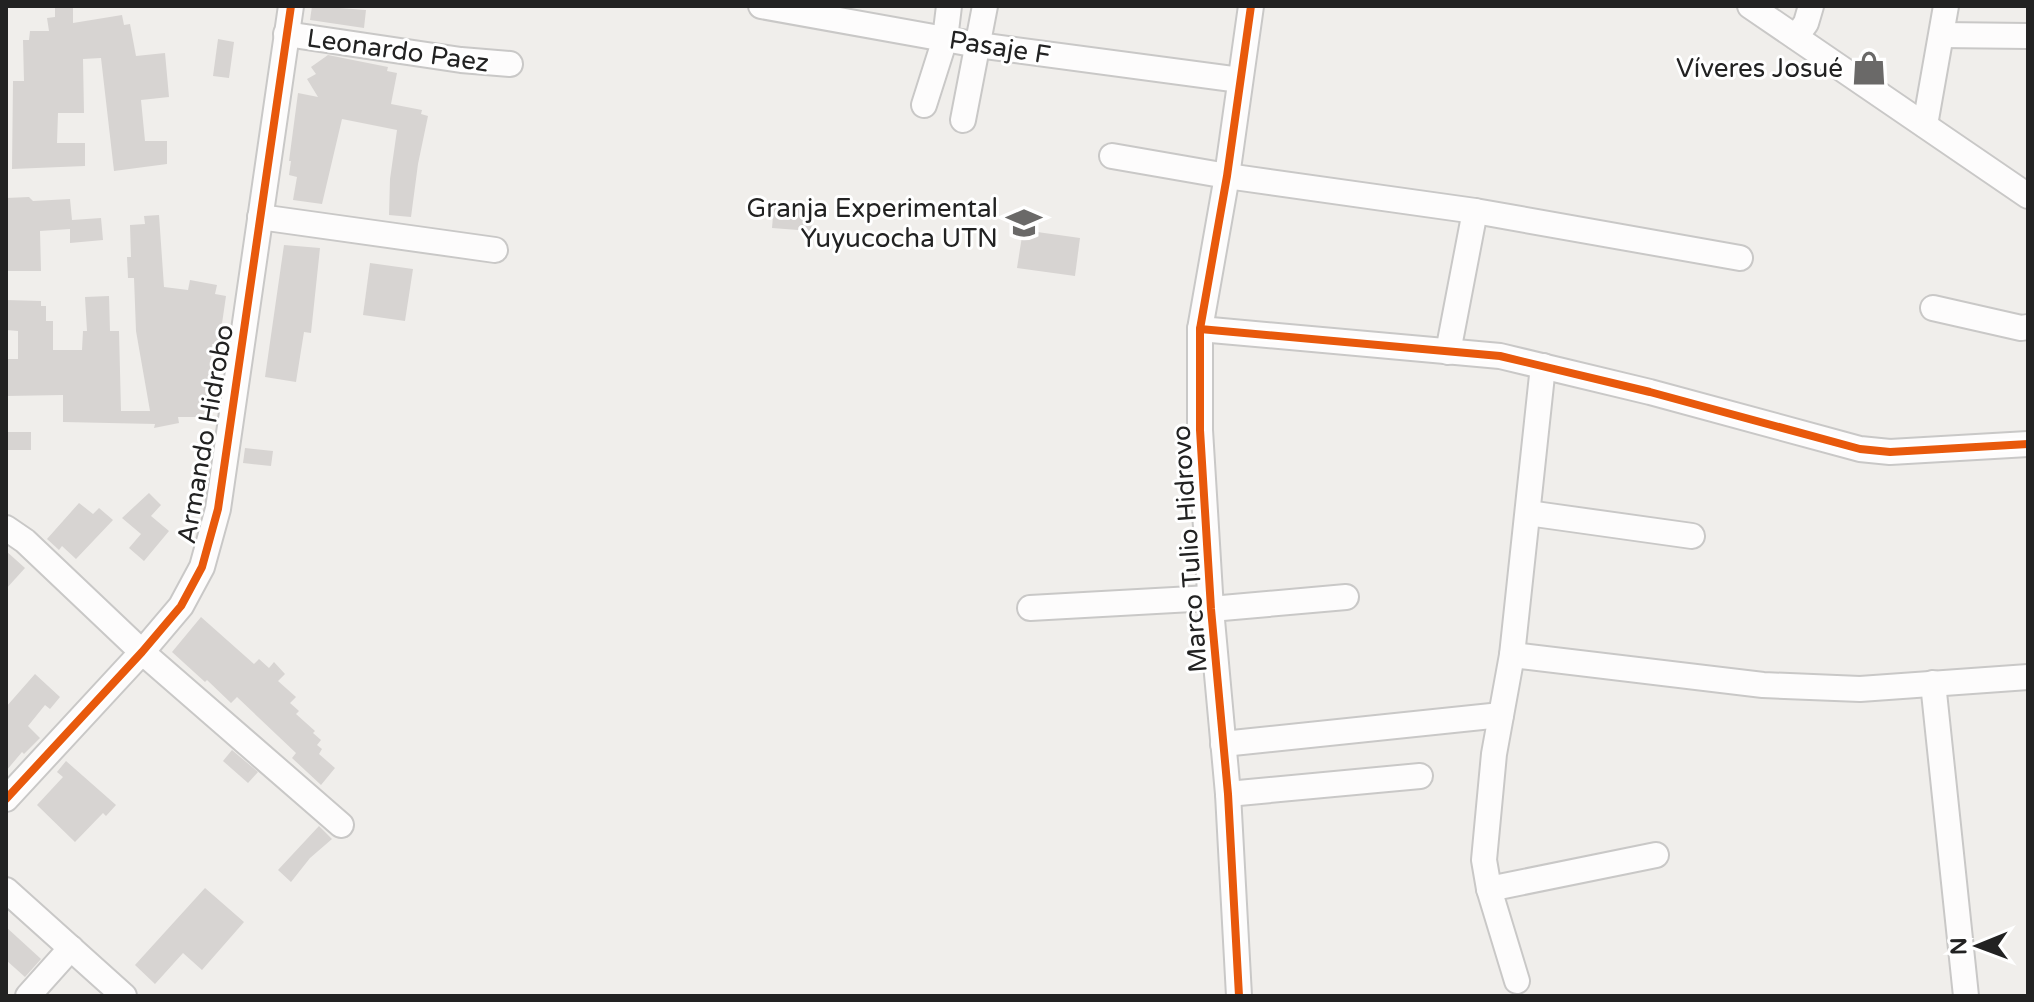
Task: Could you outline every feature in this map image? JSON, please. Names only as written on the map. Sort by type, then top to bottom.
[{"type":"street","name":"Armando Hidrobo","points":[[6,799],[181,606],[202,567],[218,509],[291,6]]},
{"type":"street","name":"Pasaje F","points":[[761,6],[978,45],[1240,80]]},
{"type":"street","points":[[924,105],[945,39],[949,6]]},
{"type":"street","points":[[963,120],[985,6]]},
{"type":"street","name":"Marco Tulio Hidrovo","points":[[1239,996],[1228,794],[1210,604],[1200,430],[1200,329],[1227,176],[1251,6]]},
{"type":"street","points":[[1750,6],[2028,196]]},
{"type":"street","points":[[1796,37],[1806,23],[1811,6]]},
{"type":"street","points":[[1925,125],[1946,6]]},
{"type":"street","name":"Leonardo Paez","points":[[286,34],[461,60],[510,64]]},
{"type":"street","points":[[1942,35],[2028,36]]},
{"type":"street","points":[[1112,156],[1227,176],[1475,211],[1740,258]]},
{"type":"street","points":[[1448,352],[1475,211]]},
{"type":"street","points":[[260,217],[495,250]]},
{"type":"street","points":[[1933,308],[2028,327]]},
{"type":"street","points":[[1200,329],[1500,356],[1650,392],[1860,449],[1890,452],[2028,444]]},
{"type":"street","points":[[1517,981],[1489,889],[1484,860],[1485,832],[1512,655],[1543,366]]},
{"type":"street","points":[[1528,513],[1692,536]]},
{"type":"street","points":[[6,528],[25,541],[142,652],[341,825]]},
{"type":"street","points":[[1030,608],[1346,597]]},
{"type":"street","points":[[1512,655],[1763,685],[1860,689],[2028,677]]},
{"type":"street","points":[[1933,683],[1966,996]]},
{"type":"street","points":[[1223,744],[1501,715]]},
{"type":"street","points":[[1228,794],[1420,776]]},
{"type":"street","points":[[1489,889],[1656,855]]},
{"type":"street","points":[[6,890],[124,996]]},
{"type":"street","points":[[28,996],[71,948]]},
{"type":"building","points":[[55,6],[73,6],[73,23],[122,15],[124,25],[130,24],[136,56],[165,53],[169,97],[141,100],[145,141],[167,141],[167,164],[114,171],[101,58],[83,59],[84,113],[58,113],[57,143],[85,143],[85,166],[12,169],[13,81],[24,81],[23,40],[29,40],[30,31],[49,31],[47,18],[55,17]]},
{"type":"building","points":[[312,6],[366,10],[364,28],[310,20]]},
{"type":"building","points":[[218,39],[234,42],[229,78],[213,76]]},
{"type":"building","points":[[328,55],[388,67],[387,71],[397,73],[391,104],[422,110],[421,114],[428,116],[411,217],[389,215],[397,130],[342,119],[322,204],[293,200],[297,177],[289,175],[289,161],[298,93],[318,97],[307,79],[316,74],[311,67]]},
{"type":"building","points":[[29,197],[33,201],[70,199],[72,220],[101,218],[103,240],[70,243],[70,229],[40,231],[41,271],[7,271],[6,198]]},
{"type":"building","points":[[774,204],[813,208],[811,231],[772,228]]},
{"type":"building","points":[[159,215],[164,287],[188,290],[190,280],[217,285],[215,294],[226,296],[219,344],[212,344],[208,417],[178,417],[179,423],[154,428],[155,424],[63,422],[63,395],[6,396],[6,359],[18,359],[18,331],[6,330],[6,300],[41,301],[41,306],[46,306],[46,321],[53,321],[53,350],[82,350],[83,331],[87,331],[85,297],[109,296],[110,331],[119,331],[121,411],[150,411],[136,331],[134,278],[128,278],[127,257],[131,257],[130,225],[145,224],[144,216]]},
{"type":"building","points":[[1023,230],[1080,238],[1075,276],[1017,268]]},
{"type":"building","points":[[284,245],[320,248],[311,333],[304,332],[296,382],[265,377]]},
{"type":"building","points":[[370,263],[413,269],[405,321],[363,315]]},
{"type":"building","points":[[6,432],[31,432],[31,450],[6,450]]},
{"type":"building","points":[[245,448],[273,451],[271,466],[243,463]]},
{"type":"building","points":[[149,493],[161,505],[151,516],[169,531],[144,561],[129,548],[141,534],[122,518]]},
{"type":"building","points":[[79,503],[93,514],[99,508],[113,520],[76,559],[62,546],[59,550],[47,539]]},
{"type":"building","points":[[6,551],[25,568],[6,589]]},
{"type":"building","points":[[201,617],[254,664],[259,659],[269,668],[274,662],[285,674],[278,681],[296,697],[290,703],[299,711],[296,714],[315,731],[313,733],[321,740],[317,745],[322,749],[319,754],[335,768],[321,785],[292,758],[296,753],[237,697],[231,703],[172,652]]},
{"type":"building","points":[[35,674],[60,697],[50,709],[45,705],[28,726],[40,738],[24,754],[22,752],[6,771],[6,707]]},
{"type":"building","points":[[232,750],[258,772],[248,783],[223,761]]},
{"type":"building","points":[[66,761],[116,805],[106,816],[103,813],[75,842],[37,805],[63,777],[57,772]]},
{"type":"building","points":[[319,826],[332,839],[310,858],[291,882],[278,870]]},
{"type":"building","points":[[205,888],[244,922],[202,970],[183,953],[155,984],[135,965]]},
{"type":"building","points":[[6,927],[41,959],[25,977],[6,960]]},
{"type":"cycle path","points":[[6,799],[181,606],[202,567],[218,509],[291,6]]},
{"type":"cycle path","points":[[1239,996],[1228,794],[1211,609],[1200,430],[1200,329],[1227,176],[1251,6]]},
{"type":"cycle path","points":[[1200,329],[1500,356],[1650,392],[1860,449],[1890,452],[2028,444]]},
{"type":"place","name":"Víveres Josué","points":[[1869,68]]},
{"type":"place","name":"Granja Experimental Yuyucocha UTN","points":[[1024,223]]}]
